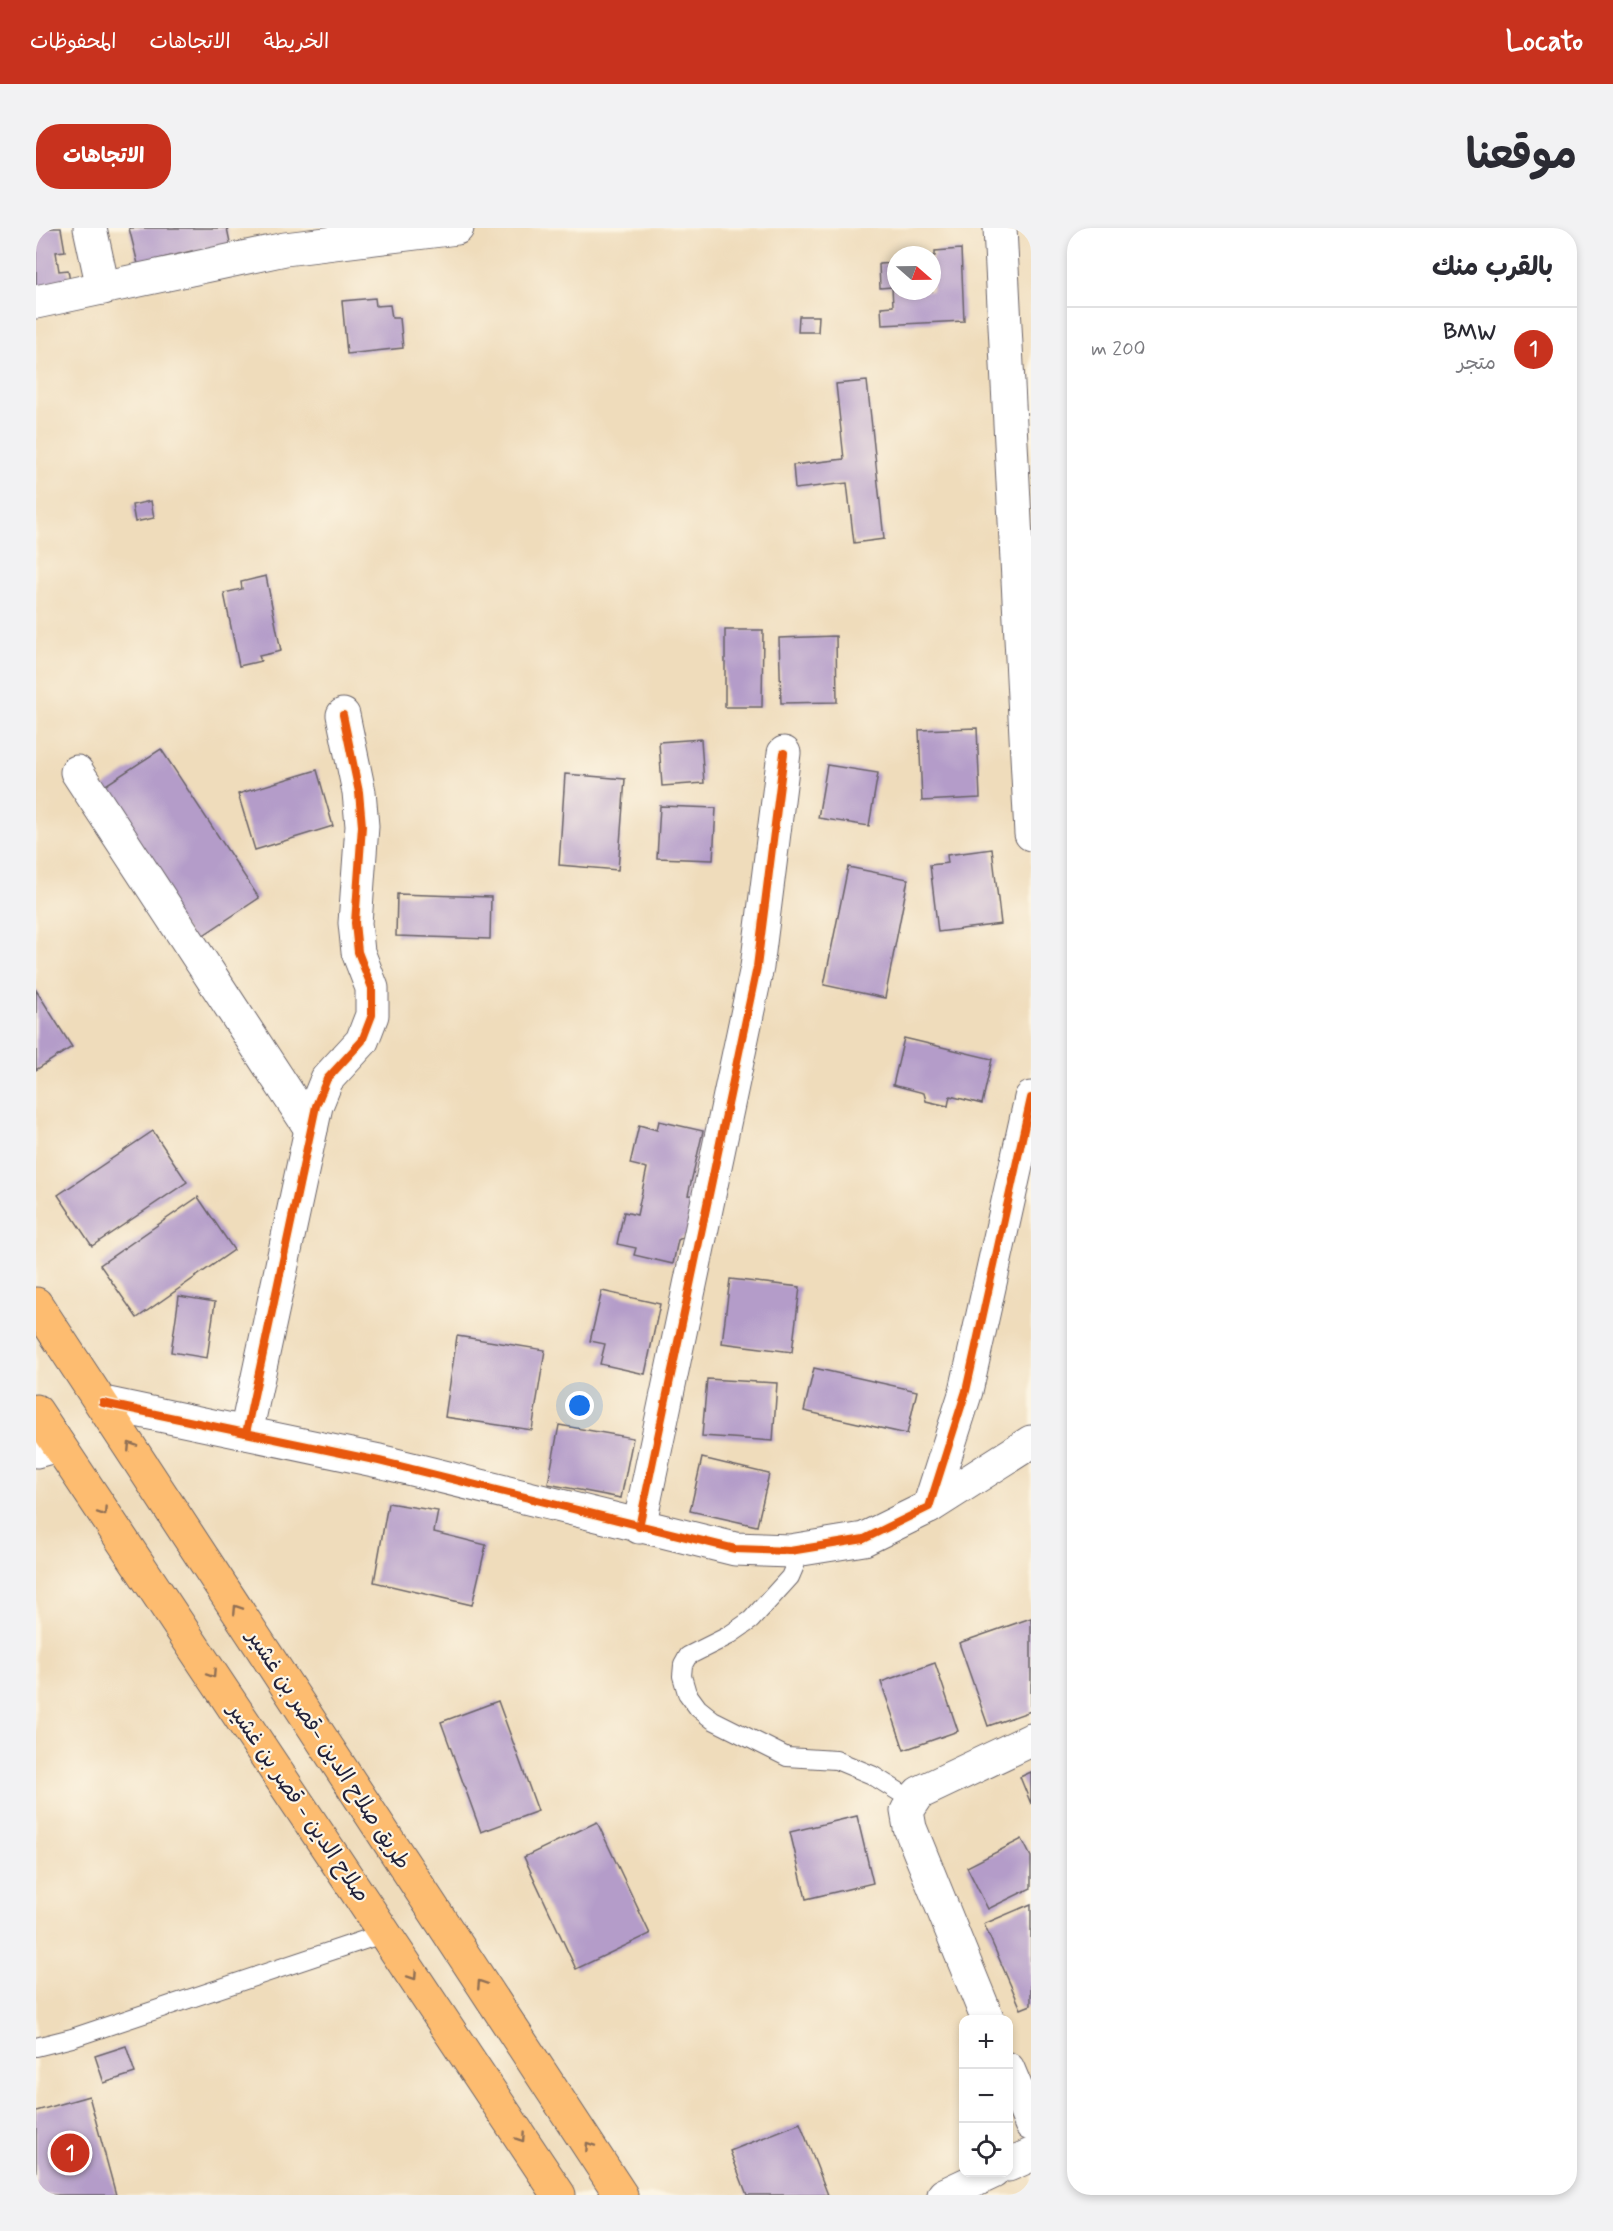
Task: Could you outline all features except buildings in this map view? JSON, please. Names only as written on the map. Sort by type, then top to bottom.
[{"type":"highway","name":"طريق صلاح الدين -قصر بن غشير","points":[[36,1304],[621,2195]]},
{"type":"highway","name":"صلاح الدين - قصر بن غشير","points":[[36,1411],[47,1448],[385,1933],[559,2195]]},
{"type":"street","points":[[90,228],[102,288]]},
{"type":"street","points":[[36,302],[285,249],[330,236],[457,228]]},
{"type":"street","points":[[1000,228],[1024,524],[1031,834]]},
{"type":"street","points":[[246,1433],[311,1129],[327,1079],[362,1041],[372,1015],[372,987],[358,952],[355,922],[362,826],[359,792],[344,715]]},
{"type":"street","points":[[639,1527],[757,967],[784,753]]},
{"type":"street","points":[[77,772],[311,1129]]},
{"type":"street","points":[[929,1507],[966,1391],[1031,1098]]},
{"type":"street","points":[[103,1403],[379,1461],[735,1549],[802,1549],[864,1539],[929,1507],[1031,1442]]},
{"type":"street","points":[[986,2015],[910,1828],[907,1811],[912,1800],[930,1787],[1031,1740]]},
{"type":"street","points":[[1013,2081],[1031,2124]]},
{"type":"street","points":[[1013,2163],[1031,2155]]},
{"type":"street","points":[[944,2195],[982,2177]]},
{"type":"lane","points":[[802,1549],[790,1577],[751,1620],[728,1636],[688,1656],[683,1665],[682,1676],[687,1693],[698,1708],[713,1720],[787,1757],[837,1760],[872,1775],[912,1800]]},
{"type":"lane","points":[[36,2047],[72,2038],[385,1933]]},
{"type":"cycle path","points":[[246,1433],[316,1106],[327,1079],[362,1041],[372,1015],[372,988],[358,952],[355,923],[362,826],[359,792],[343,715]]},
{"type":"cycle path","points":[[639,1527],[757,967],[784,753]]},
{"type":"cycle path","points":[[103,1403],[379,1461],[735,1549],[790,1551],[864,1539],[929,1507],[966,1391],[1031,1098]]},
{"type":"place","name":"BMW","points":[[70,2153]]}]
